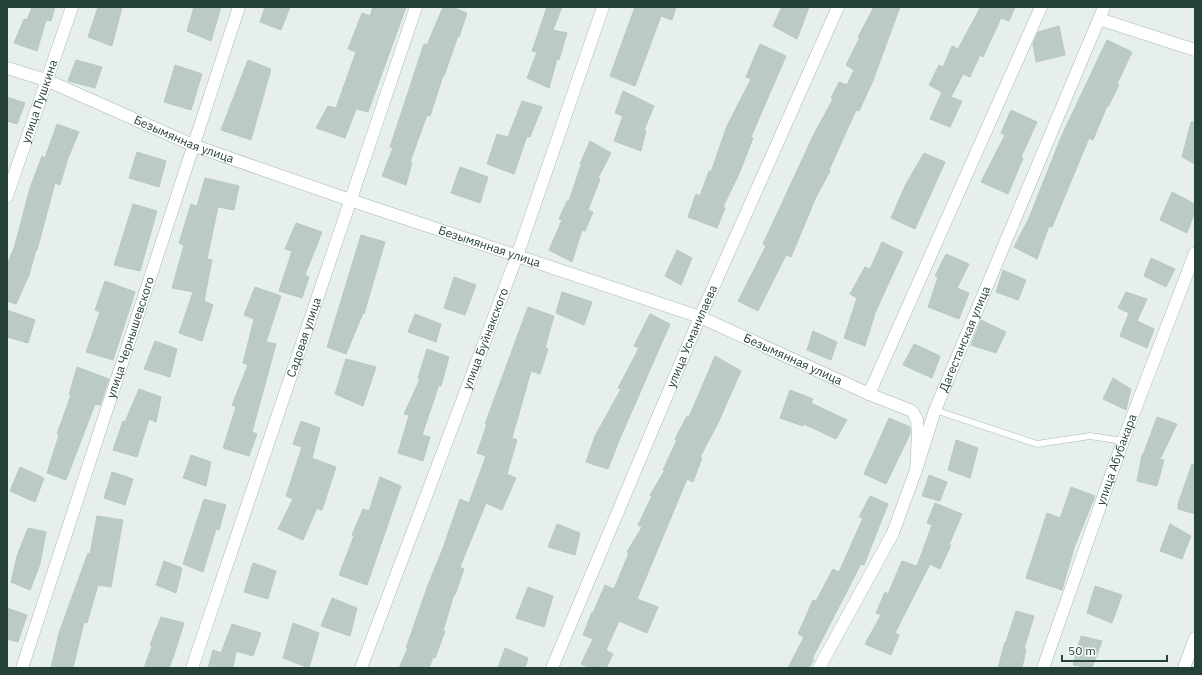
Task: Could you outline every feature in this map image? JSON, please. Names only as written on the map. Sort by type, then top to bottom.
[{"type":"street","name":"улица Пушкина","points":[[7,196],[72,7]]},
{"type":"street","name":"улица Чернышевского","points":[[22,668],[195,146],[239,7]]},
{"type":"street","name":"Садовая улица","points":[[192,668],[416,7]]},
{"type":"street","name":"улица Буйнакского","points":[[361,668],[517,256],[603,7]]},
{"type":"street","name":"улица Усманилаева","points":[[552,668],[700,317],[838,7]]},
{"type":"street","points":[[870,394],[1041,7]]},
{"type":"street","name":"Дагестанская улица","points":[[819,668],[893,533],[916,470],[935,410],[1104,7]]},
{"type":"street","points":[[1099,19],[1195,50]]},
{"type":"street","name":"Безымянная улица","points":[[7,68],[46,80],[195,146],[350,200],[700,317],[870,394],[912,411],[917,420],[918,435],[916,470]]},
{"type":"street","name":"улица Абубакара","points":[[1043,668],[1123,442],[1195,254]]},
{"type":"street","points":[[1184,668],[1195,638]]},
{"type":"lane","points":[[935,410],[1037,444],[1090,436],[1123,442]]},
{"type":"building","points":[[32,7],[55,7],[51,21],[46,20],[37,51],[14,43],[24,19],[27,20]]},
{"type":"building","points":[[98,7],[122,7],[112,46],[88,37]]},
{"type":"building","points":[[194,7],[221,7],[211,41],[187,31]]},
{"type":"building","points":[[265,7],[290,7],[281,30],[260,22]]},
{"type":"building","points":[[373,7],[406,7],[368,112],[356,109],[345,138],[316,128],[328,106],[336,108],[356,52],[348,49],[362,13],[370,16]]},
{"type":"building","points":[[443,7],[452,7],[467,13],[443,76],[430,116],[427,115],[410,162],[412,163],[406,185],[382,176],[393,148],[390,147],[424,44],[427,45]]},
{"type":"building","points":[[547,7],[562,7],[553,30],[567,33],[559,60],[557,59],[549,88],[527,78],[537,52],[532,51]]},
{"type":"building","points":[[635,7],[676,7],[672,20],[661,16],[635,86],[610,76]]},
{"type":"building","points":[[782,7],[809,7],[797,39],[773,26]]},
{"type":"building","points":[[874,7],[900,7],[872,83],[859,111],[856,110],[829,170],[830,171],[816,197],[791,257],[786,255],[758,311],[738,301],[766,246],[763,244],[814,134],[833,99],[831,98],[839,82],[847,85],[854,70],[846,65],[860,37],[858,37]]},
{"type":"building","points":[[979,7],[1015,7],[1009,21],[1001,18],[983,57],[980,55],[970,77],[963,74],[951,97],[962,101],[950,127],[930,119],[942,92],[929,85],[939,65],[943,67],[952,46],[958,49],[980,8]]},
{"type":"building","points":[[1059,26],[1065,55],[1036,62],[1033,44],[1038,32]]},
{"type":"building","points":[[1107,40],[1132,52],[1117,84],[1119,85],[1108,107],[1107,106],[1093,140],[1089,138],[1052,227],[1049,226],[1037,259],[1014,247],[1029,218],[1062,135]]},
{"type":"building","points":[[760,44],[786,56],[751,137],[753,138],[739,174],[723,207],[725,208],[717,228],[688,217],[696,194],[700,196],[709,171],[711,172],[727,126],[751,79],[746,77]]},
{"type":"building","points":[[76,60],[102,67],[95,88],[68,81]]},
{"type":"building","points":[[248,60],[271,69],[251,140],[221,130]]},
{"type":"building","points":[[175,65],[202,74],[191,110],[164,102]]},
{"type":"building","points":[[623,91],[654,106],[644,130],[646,131],[641,151],[614,141],[623,116],[615,113]]},
{"type":"building","points":[[7,97],[25,103],[17,124],[7,121]]},
{"type":"building","points":[[522,101],[542,107],[530,137],[527,136],[514,174],[487,164],[497,134],[508,137]]},
{"type":"building","points":[[1011,110],[1037,122],[1021,157],[1023,158],[1008,194],[981,182],[1005,135],[1001,133]]},
{"type":"building","points":[[1191,122],[1195,122],[1195,164],[1182,157]]},
{"type":"building","points":[[57,124],[79,132],[68,158],[60,185],[55,183],[29,275],[16,304],[7,301],[7,265],[15,245],[30,188],[42,156],[45,158]]},
{"type":"building","points":[[590,141],[611,153],[598,178],[600,179],[588,210],[593,212],[585,231],[582,230],[572,262],[549,250],[562,220],[559,219],[567,201],[569,201],[581,165],[580,164]]},
{"type":"building","points":[[137,152],[166,161],[159,187],[129,178]]},
{"type":"building","points":[[924,153],[945,162],[915,229],[891,218],[906,184]]},
{"type":"building","points":[[460,167],[488,177],[480,203],[451,193]]},
{"type":"building","points":[[205,178],[239,186],[234,210],[218,207],[207,259],[212,260],[204,301],[213,305],[202,341],[179,333],[193,292],[172,288],[184,245],[179,243],[191,204],[197,206]]},
{"type":"building","points":[[1172,192],[1195,204],[1195,211],[1187,233],[1160,220]]},
{"type":"building","points":[[133,204],[157,211],[140,271],[114,265]]},
{"type":"building","points":[[296,223],[322,232],[305,275],[309,277],[302,298],[279,291],[292,251],[285,249]]},
{"type":"building","points":[[361,235],[385,242],[364,314],[363,313],[346,354],[327,347]]},
{"type":"building","points":[[882,242],[903,252],[875,313],[865,346],[844,338],[857,298],[850,294],[865,267],[870,269]]},
{"type":"building","points":[[677,250],[692,258],[681,285],[665,276]]},
{"type":"building","points":[[946,254],[969,264],[957,288],[969,293],[959,319],[928,307],[938,277],[935,276]]},
{"type":"building","points":[[1151,258],[1175,269],[1166,287],[1144,276]]},
{"type":"building","points":[[1003,270],[1026,280],[1018,300],[996,292]]},
{"type":"building","points":[[454,277],[476,285],[465,315],[444,308]]},
{"type":"building","points":[[105,281],[135,292],[113,360],[86,352],[100,312],[95,310]]},
{"type":"building","points":[[255,287],[281,296],[266,342],[276,344],[252,432],[257,434],[249,456],[223,448],[236,407],[232,405],[248,365],[243,363],[254,319],[244,315]]},
{"type":"building","points":[[562,292],[592,302],[584,325],[556,313]]},
{"type":"building","points":[[1126,292],[1147,299],[1137,321],[1154,329],[1147,348],[1120,336],[1129,313],[1118,308]]},
{"type":"building","points":[[528,307],[554,316],[545,348],[548,349],[540,374],[531,371],[512,438],[517,440],[507,474],[516,478],[502,510],[486,503],[460,567],[464,569],[455,595],[454,594],[443,631],[445,631],[435,658],[433,657],[429,668],[399,668],[408,648],[406,648],[460,499],[469,503],[486,456],[477,453],[487,424],[485,424]]},
{"type":"building","points":[[7,310],[35,320],[28,343],[7,337]]},
{"type":"building","points":[[415,314],[441,324],[436,342],[408,332]]},
{"type":"building","points":[[650,314],[670,324],[608,469],[586,462],[595,436],[621,389],[618,388],[639,348],[634,346]]},
{"type":"building","points":[[981,320],[1006,332],[996,353],[971,345]]},
{"type":"building","points":[[813,331],[837,342],[831,360],[807,350]]},
{"type":"building","points":[[155,341],[177,349],[170,377],[144,369]]},
{"type":"building","points":[[914,344],[940,356],[932,378],[903,365]]},
{"type":"building","points":[[427,349],[449,357],[441,386],[439,385],[422,435],[430,437],[423,461],[398,453],[409,415],[404,414],[420,379],[418,378]]},
{"type":"building","points":[[715,356],[741,371],[718,423],[700,457],[702,458],[693,482],[687,479],[637,599],[658,607],[647,633],[619,621],[606,650],[613,654],[606,668],[590,668],[581,664],[593,639],[583,635],[592,612],[593,613],[605,585],[614,589],[629,553],[627,552],[642,527],[638,525],[652,496],[650,495],[665,470],[663,470],[677,440],[675,439],[687,416],[689,417]]},
{"type":"building","points":[[346,359],[376,367],[363,406],[335,394]]},
{"type":"building","points":[[77,367],[109,379],[100,405],[95,404],[66,480],[47,473],[59,435],[57,434],[71,395],[69,395]]},
{"type":"building","points":[[1113,378],[1131,389],[1126,410],[1103,399]]},
{"type":"building","points":[[139,389],[161,397],[156,422],[149,419],[137,457],[113,450],[123,421],[125,422]]},
{"type":"building","points":[[790,390],[813,399],[811,403],[847,420],[836,439],[804,424],[803,426],[780,418]]},
{"type":"building","points":[[1157,417],[1177,424],[1160,459],[1164,460],[1157,486],[1137,481],[1142,455]]},
{"type":"building","points":[[889,418],[910,427],[910,434],[886,484],[864,474]]},
{"type":"building","points":[[301,421],[320,428],[312,458],[336,467],[322,510],[317,508],[303,540],[278,529],[293,499],[286,496],[302,447],[293,444]]},
{"type":"building","points":[[956,440],[978,448],[970,478],[948,470]]},
{"type":"building","points":[[191,455],[211,462],[206,486],[183,478]]},
{"type":"building","points":[[1192,464],[1195,465],[1195,514],[1178,509],[1178,504]]},
{"type":"building","points":[[20,467],[44,478],[35,502],[10,491]]},
{"type":"building","points":[[112,472],[133,479],[125,505],[104,498]]},
{"type":"building","points":[[929,475],[947,482],[940,501],[922,496]]},
{"type":"building","points":[[380,477],[401,486],[367,585],[339,575],[354,536],[352,535],[363,509],[369,511]]},
{"type":"building","points":[[1071,487],[1095,496],[1074,548],[1062,590],[1026,578],[1047,513],[1060,518]]},
{"type":"building","points":[[870,496],[888,504],[864,565],[861,564],[812,659],[814,659],[809,668],[788,668],[804,637],[798,634],[813,600],[816,601],[833,569],[839,572],[863,518],[859,517]]},
{"type":"building","points":[[204,499],[226,505],[219,530],[216,529],[203,572],[183,564]]},
{"type":"building","points":[[935,503],[962,514],[949,545],[951,545],[940,569],[930,564],[895,633],[899,635],[891,655],[865,644],[881,615],[876,613],[885,592],[888,594],[902,561],[917,566],[932,525],[927,523]]},
{"type":"building","points":[[97,516],[123,520],[111,587],[98,585],[87,623],[84,622],[73,668],[51,668],[59,633],[88,553],[90,554]]},
{"type":"building","points":[[557,524],[580,533],[575,555],[548,547]]},
{"type":"building","points":[[1170,524],[1191,536],[1182,559],[1160,551]]},
{"type":"building","points":[[28,528],[46,532],[40,564],[30,590],[11,582],[17,556]]},
{"type":"building","points":[[164,561],[182,568],[176,593],[156,585]]},
{"type":"building","points":[[253,563],[276,571],[268,599],[244,592]]},
{"type":"building","points":[[1095,586],[1122,595],[1112,623],[1087,613]]},
{"type":"building","points":[[528,587],[553,596],[544,627],[516,618]]},
{"type":"building","points":[[332,598],[357,608],[350,636],[321,626]]},
{"type":"building","points":[[7,608],[27,615],[18,642],[7,639]]},
{"type":"building","points":[[1016,611],[1034,616],[1024,649],[1026,649],[1022,668],[998,668],[1005,642]]},
{"type":"building","points":[[161,617],[184,623],[174,655],[169,668],[144,668],[152,646],[150,645]]},
{"type":"building","points":[[293,623],[319,633],[309,668],[283,658]]},
{"type":"building","points":[[232,624],[261,633],[253,656],[236,651],[233,668],[208,668],[213,650],[221,653]]},
{"type":"building","points":[[1081,636],[1102,641],[1092,668],[1073,665]]},
{"type":"building","points":[[505,648],[528,658],[525,668],[498,668]]}]
